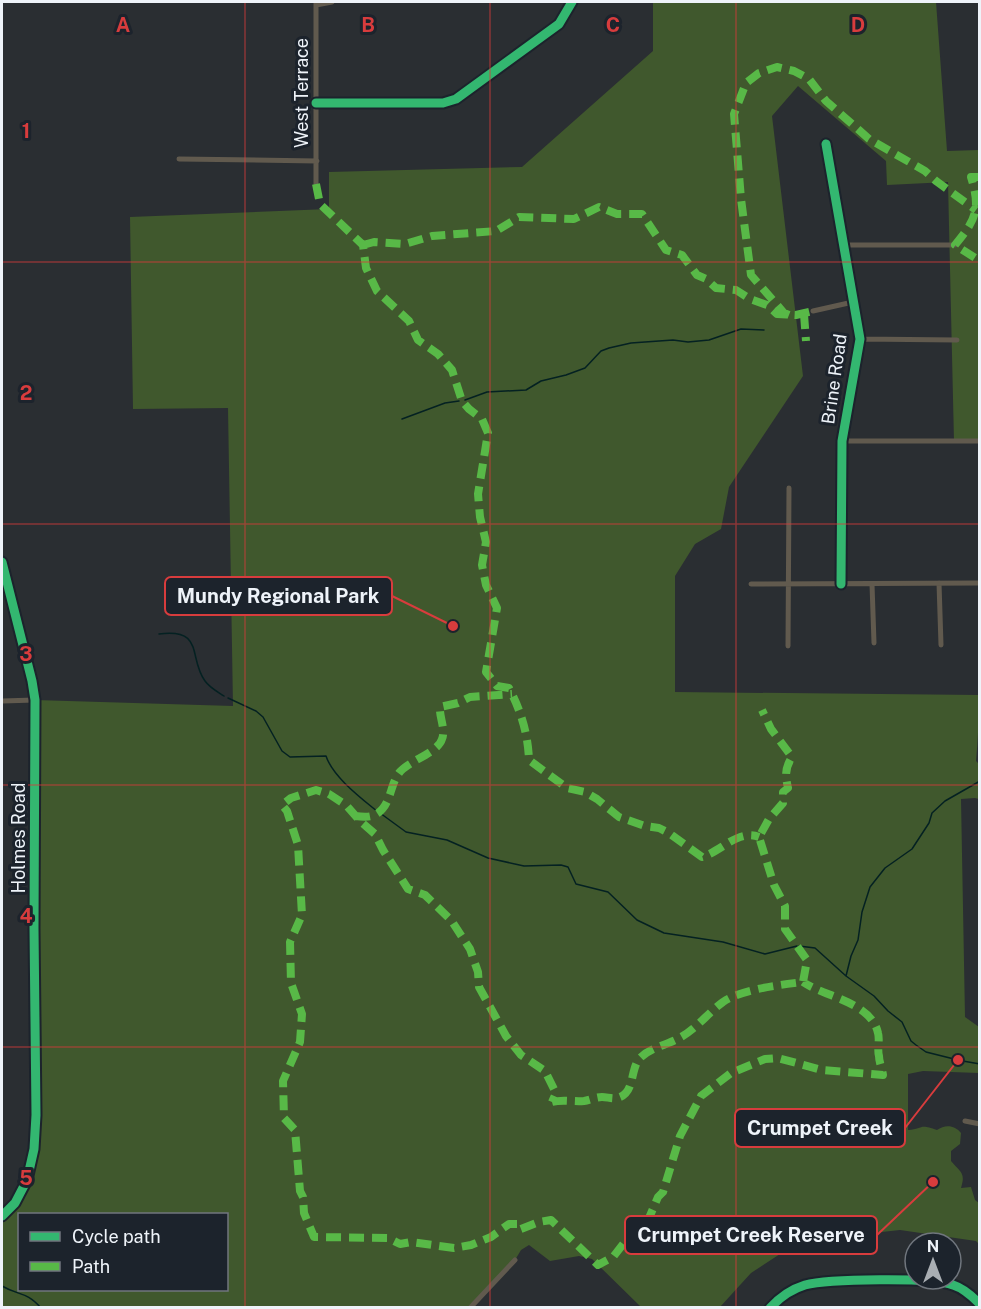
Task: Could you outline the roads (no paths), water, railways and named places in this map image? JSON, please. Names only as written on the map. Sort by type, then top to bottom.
[{"type":"street","points":[[316,3],[333,2]]},
{"type":"street","points":[[316,103],[443,103],[456,99],[559,24],[572,2]]},
{"type":"street","name":"West Terrace","points":[[316,3],[316,184]]},
{"type":"street","name":"Brine Road","points":[[826,144],[860,339],[842,441],[841,584]]},
{"type":"street","points":[[179,159],[317,161]]},
{"type":"street","points":[[843,245],[955,244]]},
{"type":"street","points":[[813,311],[853,302]]},
{"type":"street","points":[[860,339],[957,340]]},
{"type":"street","points":[[842,441],[980,441]]},
{"type":"street","points":[[788,646],[789,488]]},
{"type":"street","name":"Holmes Road","points":[[2,562],[35,700],[36,1115],[34,1149],[27,1180],[15,1203],[2,1216]]},
{"type":"street","points":[[939,583],[941,645]]},
{"type":"street","points":[[751,584],[980,583]]},
{"type":"street","points":[[872,584],[874,643]]},
{"type":"street","points":[[2,700],[35,700]]},
{"type":"street","points":[[964,1121],[980,1124]]},
{"type":"street","points":[[470,1308],[516,1260]]},
{"type":"street","points":[[770,1308],[787,1293],[806,1285],[827,1282],[932,1281],[954,1285],[972,1295],[980,1304]]},
{"type":"waterway","points":[[465,400],[487,392],[526,390],[541,381],[585,368],[601,351],[609,348],[631,343],[709,340],[741,329],[764,330]]},
{"type":"waterway","points":[[402,419],[445,403],[459,401]]},
{"type":"waterway","points":[[159,634],[173,633],[189,640],[205,681],[224,696]]},
{"type":"waterway","points":[[228,698],[256,711],[263,717],[282,751],[290,757],[326,756],[341,779],[378,812]]},
{"type":"waterway","points":[[846,976],[858,940],[862,912],[870,887],[885,868],[912,849],[929,823],[932,813],[945,801],[980,781]]},
{"type":"waterway","points":[[380,813],[406,832],[447,840],[488,858],[524,866],[561,865],[568,867],[576,884],[608,892],[637,920],[664,933],[723,942],[765,954],[797,946]]},
{"type":"waterway","points":[[799,946],[815,948],[846,976],[874,996],[902,1022],[911,1041],[916,1045],[926,1052],[954,1059]]},
{"type":"waterway","points":[[957,1060],[980,1064]]},
{"type":"waterway","points":[[2,1286],[27,1296],[41,1308]]},
{"type":"place","name":"Mundy Regional Park","points":[[453,626]]},
{"type":"place","name":"Crumpet Creek","points":[[958,1060]]},
{"type":"place","name":"Crumpet Creek Reserve","points":[[933,1182]]}]
